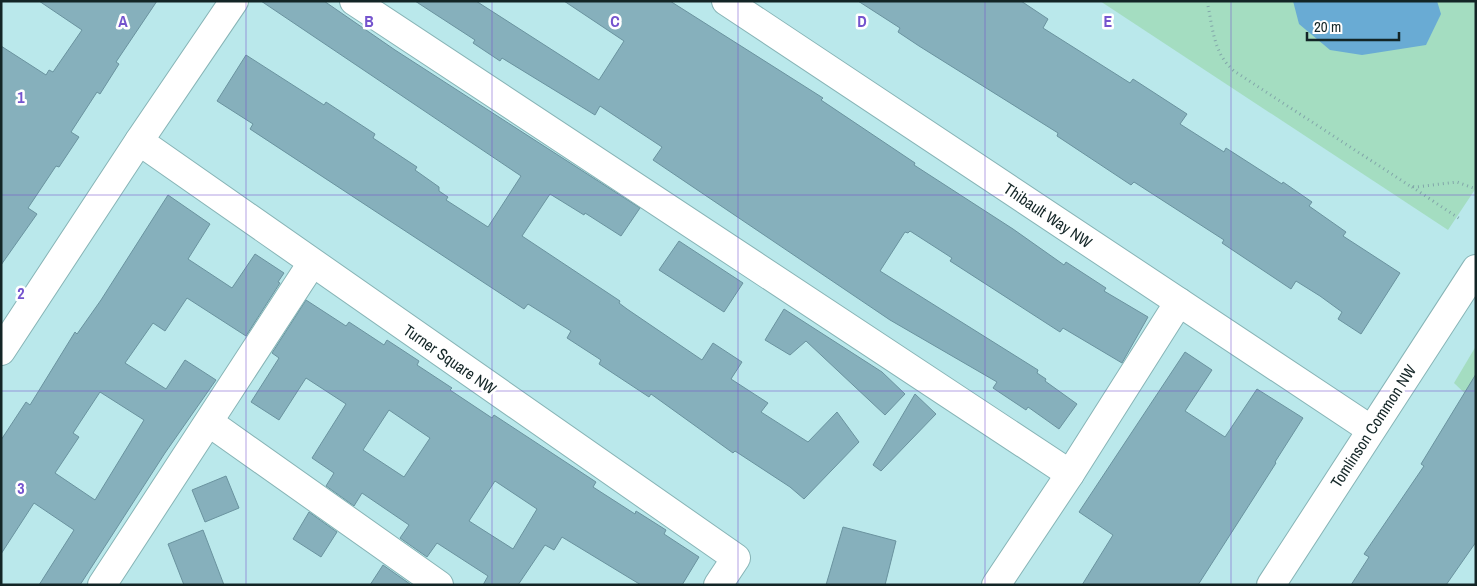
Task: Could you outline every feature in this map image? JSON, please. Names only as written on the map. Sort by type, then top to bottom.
[{"type":"street","points":[[1,351],[234,1]]},
{"type":"street","points":[[354,1],[1070,474]]},
{"type":"street","name":"Thibault Way NW","points":[[726,1],[1370,430]]},
{"type":"street","name":"Turner Square NW","points":[[139,141],[736,558],[718,585]]},
{"type":"street","points":[[102,585],[210,423],[312,263]]},
{"type":"street","name":"Tomlinson Common NW","points":[[1271,585],[1476,269]]},
{"type":"street","points":[[996,585],[1070,474],[1179,302]]},
{"type":"street","points":[[210,423],[439,585]]},
{"type":"path","points":[[1207,1],[1217,48],[1227,65],[1460,219]]},
{"type":"path","points":[[1410,186],[1416,187],[1457,182],[1476,189]]},
{"type":"green space","points":[[1100,1],[1476,1],[1476,188],[1448,230]]},
{"type":"green space","points":[[1476,346],[1476,404],[1454,383]]},
{"type":"water","points":[[1293,1],[1437,1],[1441,14],[1426,45],[1362,55],[1330,50],[1299,24]]},
{"type":"building","points":[[39,1],[157,1],[116,62],[119,64],[100,94],[97,92],[71,132],[79,137],[59,167],[56,166],[28,208],[37,214],[1,265],[1,46],[46,75],[49,70],[53,72],[82,30]]},
{"type":"building","points":[[261,1],[324,1],[395,50],[640,208],[621,236],[550,194],[522,236],[620,301],[619,303],[627,309],[702,360],[713,343],[742,362],[731,379],[768,403],[761,412],[808,442],[837,412],[859,442],[804,499],[790,487],[735,451],[733,453],[651,394],[649,397],[599,364],[601,360],[567,338],[571,331],[528,304],[524,309],[250,129],[253,124],[217,101],[246,55],[324,105],[326,102],[375,134],[373,138],[417,167],[415,170],[439,187],[439,191],[448,197],[446,200],[488,227],[521,176]]},
{"type":"building","points":[[415,1],[476,1],[599,80],[624,41],[564,1],[670,1],[823,98],[821,100],[915,163],[914,165],[1013,229],[1064,265],[1066,262],[1106,288],[1104,291],[1148,317],[1122,363],[1063,328],[1060,332],[950,261],[952,258],[910,231],[908,233],[905,232],[880,271],[1038,370],[1037,373],[1046,379],[1045,381],[1077,404],[1059,429],[1028,407],[1026,410],[993,388],[997,382],[890,320],[653,160],[662,147],[600,106],[595,115],[502,58],[500,61],[473,43],[475,40]]},
{"type":"building","points":[[858,1],[1021,1],[1048,19],[1043,28],[1130,83],[1133,79],[1187,114],[1180,124],[1224,152],[1226,148],[1282,184],[1283,182],[1312,202],[1309,206],[1346,232],[1343,236],[1400,273],[1361,334],[1338,319],[1342,312],[1320,296],[1296,281],[1291,289],[1222,243],[1224,240],[1134,182],[1131,185],[1057,136],[1058,133],[898,32],[900,28]]},
{"type":"building","points":[[168,195],[210,224],[188,259],[232,288],[255,254],[284,273],[278,282],[280,283],[246,336],[187,298],[165,331],[153,323],[125,363],[166,389],[185,360],[216,380],[165,453],[80,585],[39,585],[74,530],[34,503],[1,554],[1,440],[26,402],[30,405],[75,332],[77,334]],"holes":[[[100,392],[144,420],[95,500],[55,473],[79,437],[73,433]]]},
{"type":"building","points":[[679,241],[743,283],[724,312],[659,270]]},
{"type":"building","points":[[306,300],[346,326],[349,322],[384,345],[387,340],[419,361],[417,365],[452,388],[450,390],[492,418],[494,415],[596,482],[593,487],[635,514],[636,511],[666,530],[664,534],[699,557],[682,585],[641,585],[562,537],[554,550],[545,545],[518,585],[483,585],[488,576],[437,543],[427,557],[400,538],[409,525],[362,493],[354,506],[326,486],[334,473],[312,458],[346,404],[306,378],[279,420],[251,402],[279,358],[272,353]],"holes":[[[389,410],[430,438],[404,477],[363,450]],[[495,481],[537,509],[513,549],[469,521]]]},
{"type":"building","points":[[784,309],[882,372],[905,394],[885,415],[806,341],[790,355],[765,340]]},
{"type":"building","points":[[1185,352],[1212,370],[1185,411],[1225,437],[1257,389],[1303,418],[1198,585],[1082,585],[1113,535],[1079,512]]},
{"type":"building","points":[[1476,374],[1476,542],[1446,585],[1351,585],[1369,557],[1364,554],[1424,466],[1421,464]]},
{"type":"building","points":[[915,394],[936,414],[881,471],[873,465]]},
{"type":"building","points":[[226,476],[239,508],[205,522],[192,490]]},
{"type":"building","points":[[309,512],[337,532],[321,557],[293,539]]},
{"type":"building","points":[[843,527],[896,541],[885,585],[826,585]]},
{"type":"building","points":[[203,530],[224,585],[184,585],[168,544]]},
{"type":"building","points":[[383,565],[410,584],[370,585]]}]
